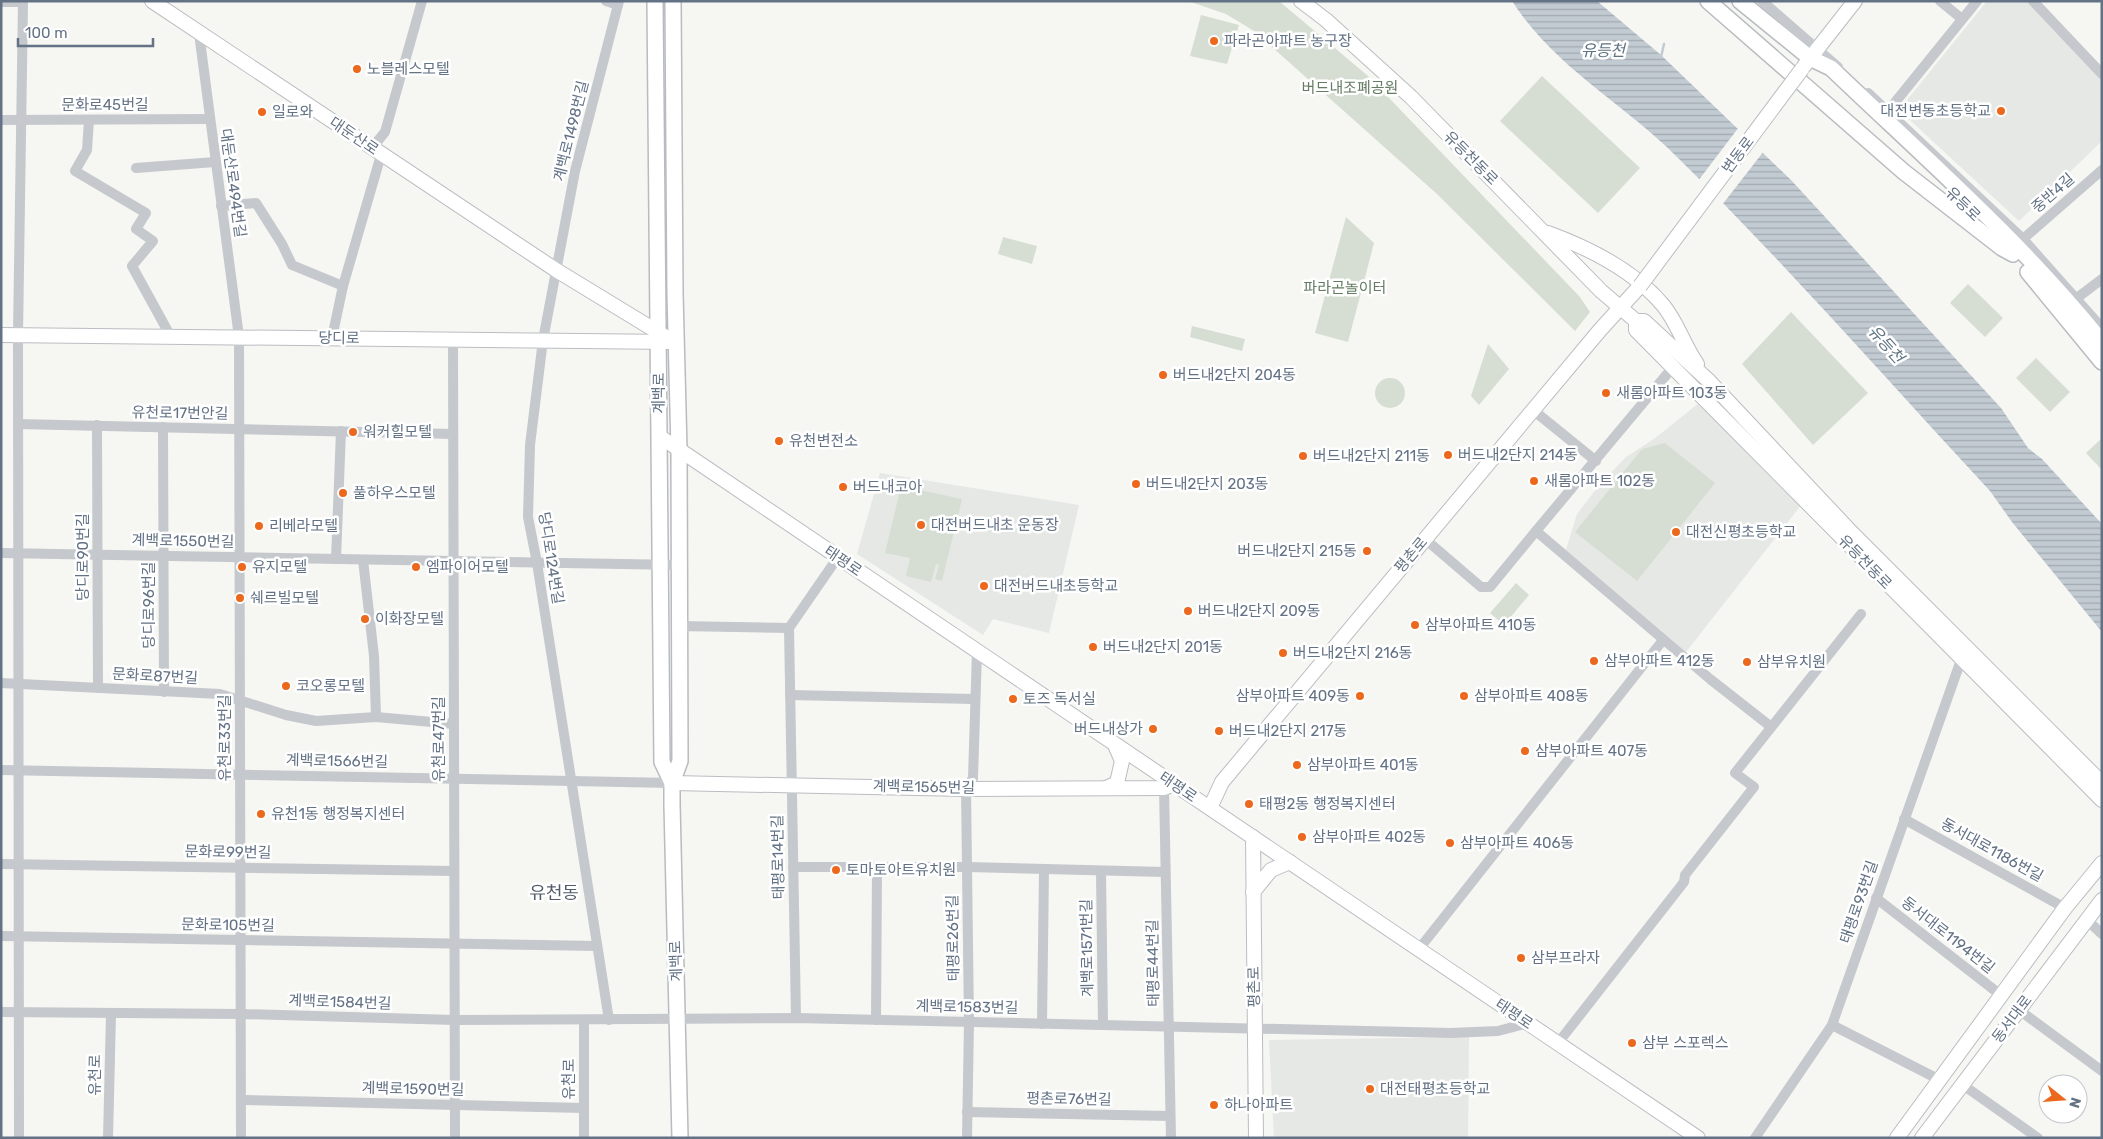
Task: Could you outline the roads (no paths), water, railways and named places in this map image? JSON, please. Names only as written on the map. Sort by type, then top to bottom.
[{"type":"main road","name":"대둔산로","points":[[152,1],[659,337]]},
{"type":"main road","name":"계백로","points":[[655,1],[662,762],[672,783]]},
{"type":"main road","name":"계백로","points":[[674,1],[680,761],[672,783],[680,1138]]},
{"type":"main road","name":"유등천동로","points":[[1301,1],[1326,20],[1411,97],[1620,307],[1636,320],[1644,321],[1709,381],[1852,533],[2102,783]]},
{"type":"main road","points":[[1708,1],[1904,172],[2002,248],[2013,254]]},
{"type":"main road","name":"유등로","points":[[1740,1],[1810,58],[1824,75],[1959,200],[2013,254],[2070,304],[2102,362]]},
{"type":"main road","name":"변동로","points":[[1620,307],[1640,286],[1810,58],[1855,1]]},
{"type":"main road","name":"유등로","points":[[1810,58],[1830,68],[1962,190],[2011,238],[2102,342]]},
{"type":"main road","points":[[1544,232],[1573,242],[1603,258],[1642,284],[1663,305],[1695,362],[1709,381]]},
{"type":"main road","name":"평촌로","points":[[1210,808],[1222,782],[1620,307]]},
{"type":"main road","name":"유등천동로","points":[[1636,320],[1636,330],[1960,660],[2102,800]]},
{"type":"main road","name":"당디로","points":[[1,335],[543,340],[659,337],[676,342]]},
{"type":"main road","name":"태평로","points":[[659,436],[1115,744],[1169,786],[1210,808],[1698,1138]]},
{"type":"main road","points":[[1106,788],[1117,783],[1122,761],[1115,744]]},
{"type":"main road","name":"계백로1565번길","points":[[672,783],[966,789],[1169,786]]},
{"type":"main road","name":"평촌로","points":[[1253,837],[1256,1138]]},
{"type":"main road","points":[[1253,892],[1271,870],[1290,862]]},
{"type":"main road","name":"동서대로","points":[[1898,1138],[2065,908],[2102,863]]},
{"type":"main road","name":"동서대로","points":[[1922,1138],[2102,900]]},
{"type":"street","points":[[332,338],[377,151],[385,132],[422,1]]},
{"type":"street","points":[[606,1],[618,3]]},
{"type":"street","points":[[1762,1],[1810,58],[1888,111],[2024,239],[2070,304],[2102,328]]},
{"type":"street","points":[[1940,1],[1962,19]]},
{"type":"street","points":[[1888,111],[1977,1]]},
{"type":"street","points":[[2032,1],[2102,74]]},
{"type":"street","points":[[1,2],[23,2],[18,335],[19,1138]]},
{"type":"street","name":"계백로1498번길","points":[[556,270],[575,171],[618,3]]},
{"type":"street","name":"대둔산로494번길","points":[[199,33],[239,337]]},
{"type":"street","name":"문화로45번길","points":[[1,120],[209,119]]},
{"type":"street","points":[[89,120],[87,150],[75,171],[146,213],[136,229],[153,241],[132,266],[171,337]]},
{"type":"street","points":[[136,168],[215,162]]},
{"type":"street","name":"중반4길","points":[[2024,239],[2102,170]]},
{"type":"street","points":[[221,206],[256,203],[282,244],[292,265],[343,286]]},
{"type":"street","points":[[543,340],[556,270]]},
{"type":"street","points":[[2070,304],[2102,279]]},
{"type":"street","name":"유천로33번길","points":[[239,337],[241,1138]]},
{"type":"street","name":"유천로47번길","points":[[453,339],[455,1138]]},
{"type":"street","name":"당디로124번길","points":[[543,340],[530,444],[528,517],[537,563],[608,1020]]},
{"type":"street","points":[[1425,539],[1481,587],[1490,587],[1596,462],[1673,367]]},
{"type":"street","points":[[1533,410],[1596,462]]},
{"type":"street","name":"유천로17번안길","points":[[18,424],[453,434]]},
{"type":"street","name":"당디로90번길","points":[[97,426],[98,688]]},
{"type":"street","name":"당디로96번길","points":[[163,427],[164,692]]},
{"type":"street","points":[[336,559],[341,432]]},
{"type":"street","points":[[1536,531],[1664,640],[1770,726]]},
{"type":"street","name":"계백로1550번길","points":[[1,553],[679,565]]},
{"type":"street","points":[[678,626],[789,628],[838,557]]},
{"type":"street","points":[[363,560],[374,656],[376,717]]},
{"type":"street","points":[[1558,1043],[1684,882],[1685,875],[1754,787],[1735,773],[1770,726],[1861,614]]},
{"type":"street","name":"태평로14번길","points":[[789,628],[796,1018]]},
{"type":"street","points":[[1419,949],[1664,640]]},
{"type":"street","name":"태평로26번길","points":[[967,1138],[969,1022],[966,789],[973,778],[977,651]]},
{"type":"street","name":"태평로93번길","points":[[1755,1138],[1832,1026],[1960,660]]},
{"type":"street","name":"문화로87번길","points":[[1,682],[220,694],[286,715],[316,721],[376,717],[454,724]]},
{"type":"street","points":[[790,695],[974,699]]},
{"type":"street","name":"계백로1566번길","points":[[1,770],[672,783]]},
{"type":"street","name":"태평로44번길","points":[[1169,786],[1165,872],[1170,1138]]},
{"type":"street","name":"동서대로1186번길","points":[[1904,819],[2065,908]]},
{"type":"street","name":"문화로99번길","points":[[1,864],[454,871]]},
{"type":"street","points":[[793,867],[967,867],[1165,872]]},
{"type":"street","points":[[876,1020],[877,868]]},
{"type":"street","points":[[1042,1024],[1044,870]]},
{"type":"street","name":"계백로1571번길","points":[[1101,871],[1103,1024]]},
{"type":"street","name":"동서대로1194번길","points":[[1876,898],[2002,996]]},
{"type":"street","points":[[2087,920],[2102,934]]},
{"type":"street","name":"문화로105번길","points":[[1,936],[597,946]]},
{"type":"street","points":[[2019,1010],[2102,1072]]},
{"type":"street","name":"계백로1584번길","points":[[1,1012],[241,1014],[455,1020],[678,1018]]},
{"type":"street","name":"유천로","points":[[108,1138],[111,1014]]},
{"type":"street","name":"계백로1583번길","points":[[678,1018],[796,1018],[1451,1033],[1498,1031],[1528,1023]]},
{"type":"street","name":"유천로","points":[[584,1020],[584,1138]]},
{"type":"street","points":[[1832,1026],[1940,1080]]},
{"type":"street","points":[[1963,1085],[2038,1138]]},
{"type":"street","name":"계백로1590번길","points":[[241,1100],[584,1108]]},
{"type":"street","name":"평촌로76번길","points":[[967,1112],[1170,1116]]},
{"type":"water","name":"유등천","points":[[1512,1],[1597,1],[1661,55],[1791,180],[2001,408],[2028,448],[2042,459],[2102,524],[2102,632],[2012,522],[1990,491],[1796,279],[1676,156],[1548,46],[1529,25]]},
{"type":"waterway","points":[[1661,57],[1664,44]]},
{"type":"place","name":"파라곤아파트 농구장","points":[[1214,41]]},
{"type":"place","name":"노블레스모텔","points":[[357,69]]},
{"type":"place","name":"대전변동초등학교","points":[[2001,111]]},
{"type":"place","name":"일로와","points":[[262,112]]},
{"type":"place","name":"버드내2단지 204동","points":[[1163,375]]},
{"type":"place","name":"새롬아파트 103동","points":[[1606,393]]},
{"type":"place","name":"워커힐모텔","points":[[353,432]]},
{"type":"place","name":"유천변전소","points":[[779,441]]},
{"type":"place","name":"버드내2단지 214동","points":[[1448,455]]},
{"type":"place","name":"버드내2단지 211동","points":[[1303,456]]},
{"type":"place","name":"새롬아파트 102동","points":[[1534,481]]},
{"type":"place","name":"버드내2단지 203동","points":[[1136,484]]},
{"type":"place","name":"버드내코아","points":[[843,487]]},
{"type":"place","name":"풀하우스모텔","points":[[343,493]]},
{"type":"place","name":"대전버드내초 운동장","points":[[921,525]]},
{"type":"place","name":"리베라모텔","points":[[259,526]]},
{"type":"place","name":"대전신평초등학교","points":[[1676,532]]},
{"type":"place","name":"버드내2단지 215동","points":[[1367,551]]},
{"type":"place","name":"유지모텔","points":[[242,567]]},
{"type":"place","name":"엠파이어모텔","points":[[416,567]]},
{"type":"place","name":"대전버드내초등학교","points":[[984,586]]},
{"type":"place","name":"쉐르빌모텔","points":[[240,598]]},
{"type":"place","name":"버드내2단지 209동","points":[[1188,611]]},
{"type":"place","name":"이화장모텔","points":[[365,619]]},
{"type":"place","name":"삼부아파트 410동","points":[[1415,625]]},
{"type":"place","name":"버드내2단지 201동","points":[[1093,647]]},
{"type":"place","name":"버드내2단지 216동","points":[[1283,653]]},
{"type":"place","name":"삼부아파트 412동","points":[[1594,661]]},
{"type":"place","name":"삼부유치원","points":[[1747,662]]},
{"type":"place","name":"코오롱모텔","points":[[286,686]]},
{"type":"place","name":"삼부아파트 409동","points":[[1360,696]]},
{"type":"place","name":"삼부아파트 408동","points":[[1464,696]]},
{"type":"place","name":"토즈 독서실","points":[[1013,699]]},
{"type":"place","name":"버드내상가","points":[[1153,729]]},
{"type":"place","name":"버드내2단지 217동","points":[[1219,731]]},
{"type":"place","name":"삼부아파트 407동","points":[[1525,751]]},
{"type":"place","name":"삼부아파트 401동","points":[[1297,765]]},
{"type":"place","name":"태평2동 행정복지센터","points":[[1249,804]]},
{"type":"place","name":"유천1동 행정복지센터","points":[[261,814]]},
{"type":"place","name":"삼부아파트 402동","points":[[1302,837]]},
{"type":"place","name":"삼부아파트 406동","points":[[1450,843]]},
{"type":"place","name":"토마토아트유치원","points":[[836,870]]},
{"type":"place","name":"삼부프라자","points":[[1521,958]]},
{"type":"place","name":"삼부 스포렉스","points":[[1632,1043]]},
{"type":"place","name":"대전태평초등학교","points":[[1370,1089]]},
{"type":"place","name":"하나아파트","points":[[1214,1105]]},
{"type":"district","name":"유천동","points":[[554,893]]},
{"type":"park label","name":"버드내조폐공원","points":[[1350,88]]},
{"type":"park label","name":"파라곤놀이터","points":[[1345,288]]}]
